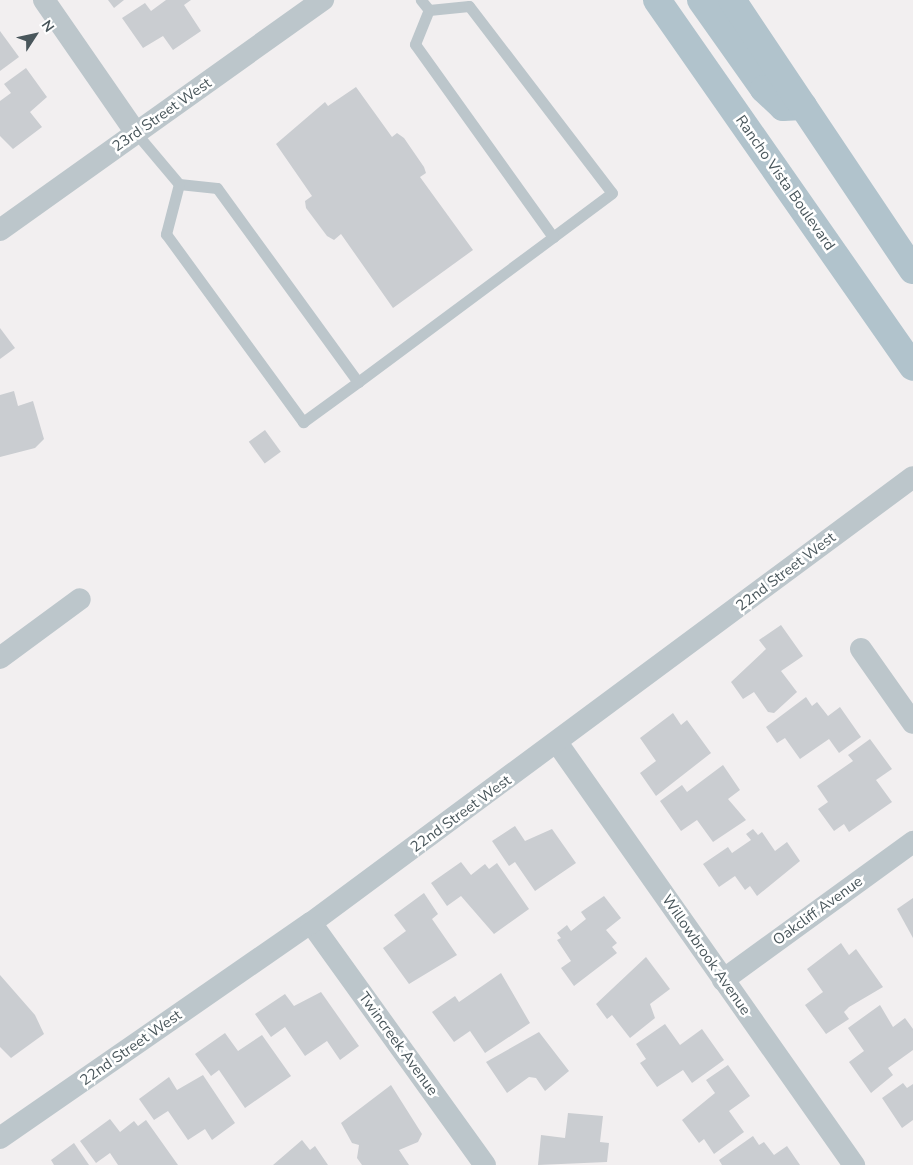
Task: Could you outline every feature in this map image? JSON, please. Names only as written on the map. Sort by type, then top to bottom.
[{"type":"main road","name":"Rancho Vista Boulevard","points":[[657,0],[913,367]]},
{"type":"main road","points":[[701,0],[764,89],[782,107],[803,106]]},
{"type":"main road","points":[[732,0],[913,270]]},
{"type":"street","points":[[44,0],[136,134]]},
{"type":"street","name":"23rd Street West","points":[[0,230],[323,0]]},
{"type":"street","name":"22nd Street West","points":[[0,1138],[311,923],[558,744],[913,477]]},
{"type":"street","points":[[0,658],[80,599]]},
{"type":"street","points":[[861,649],[913,723]]},
{"type":"street","name":"Willowbrook Avenue","points":[[558,744],[854,1165]]},
{"type":"street","name":"Oakcliff Avenue","points":[[723,980],[913,842]]},
{"type":"street","name":"Twincreek Avenue","points":[[311,923],[485,1165]]},
{"type":"lane","points":[[420,0],[429,10]]},
{"type":"lane","points":[[178,184],[166,234],[302,422],[612,194],[469,6],[429,10]]},
{"type":"lane","points":[[429,10],[416,44],[554,237]]},
{"type":"lane","points":[[136,134],[178,184],[217,188],[358,382]]},
{"type":"building","points":[[108,0],[124,0],[114,8]]},
{"type":"building","points":[[166,0],[191,0],[184,5],[201,31],[173,50],[163,36],[143,48],[122,18],[145,3],[151,11]]},
{"type":"building","points":[[0,31],[19,57],[0,71]]},
{"type":"building","points":[[26,68],[47,97],[30,112],[42,127],[13,149],[0,136],[0,101],[11,93],[4,84]]},
{"type":"building","points":[[356,87],[392,137],[397,133],[404,138],[424,167],[426,173],[420,177],[473,250],[393,308],[341,234],[334,240],[327,236],[306,208],[305,201],[312,196],[276,144],[325,102],[328,106]]},
{"type":"building","points":[[0,328],[15,348],[0,359]]},
{"type":"building","points":[[14,391],[18,406],[33,401],[44,439],[35,448],[0,457],[0,395]]},
{"type":"building","points":[[265,430],[281,452],[265,464],[249,442]]},
{"type":"building","points":[[781,625],[803,656],[781,671],[797,692],[774,713],[768,712],[754,692],[743,699],[731,682],[766,649],[759,640]]},
{"type":"building","points":[[806,697],[812,706],[817,702],[828,716],[840,707],[861,737],[839,753],[829,739],[800,759],[785,738],[777,743],[766,727]]},
{"type":"building","points":[[673,713],[681,725],[687,720],[711,753],[656,796],[640,773],[656,761],[640,738]]},
{"type":"building","points":[[870,739],[892,769],[876,780],[892,802],[849,832],[844,824],[834,831],[818,809],[828,802],[817,786],[853,761],[848,755]]},
{"type":"building","points":[[723,765],[740,790],[728,799],[746,820],[713,842],[697,820],[681,831],[660,801],[682,785],[687,792]]},
{"type":"building","points":[[515,826],[525,841],[552,829],[576,863],[535,891],[515,862],[509,866],[492,841]]},
{"type":"building","points":[[753,829],[758,835],[762,832],[775,851],[787,842],[800,861],[757,896],[750,886],[745,890],[735,876],[719,887],[703,864],[728,847],[732,853],[751,840],[746,834]]},
{"type":"building","points":[[461,862],[471,875],[485,864],[489,869],[497,863],[529,909],[494,934],[461,896],[447,906],[431,883]]},
{"type":"building","points":[[424,893],[438,914],[432,919],[457,955],[409,984],[383,948],[406,931],[394,915]]},
{"type":"building","points":[[604,896],[621,918],[606,930],[617,943],[612,947],[617,953],[574,986],[561,968],[571,961],[557,940],[561,938],[557,933],[567,925],[571,931],[586,919],[581,912]]},
{"type":"building","points":[[913,898],[913,938],[897,909]]},
{"type":"building","points":[[841,943],[849,955],[856,949],[883,987],[849,1007],[844,1012],[849,1019],[826,1034],[805,1005],[823,992],[807,969]]},
{"type":"building","points":[[646,957],[670,989],[650,1004],[655,1018],[630,1038],[612,1015],[607,1019],[596,1004]]},
{"type":"building","points":[[501,973],[530,1023],[485,1053],[470,1031],[454,1042],[432,1012],[455,996],[459,1002]]},
{"type":"building","points":[[0,975],[35,1015],[44,1034],[11,1058],[0,1047]]},
{"type":"building","points":[[321,992],[359,1046],[340,1060],[327,1041],[305,1056],[285,1027],[271,1037],[255,1014],[285,994],[294,1006]]},
{"type":"building","points":[[880,1005],[893,1027],[905,1018],[913,1029],[913,1050],[888,1068],[893,1075],[871,1093],[849,1062],[864,1051],[848,1028]]},
{"type":"building","points":[[665,1024],[680,1045],[702,1029],[724,1060],[692,1083],[683,1070],[657,1087],[640,1063],[646,1059],[636,1044]]},
{"type":"building","points":[[539,1032],[569,1071],[545,1091],[536,1078],[529,1077],[507,1093],[486,1062]]},
{"type":"building","points":[[225,1033],[238,1051],[262,1035],[291,1076],[245,1108],[219,1070],[211,1076],[195,1054]]},
{"type":"building","points":[[728,1065],[750,1096],[729,1111],[744,1132],[714,1154],[704,1139],[699,1143],[682,1120],[715,1093],[706,1080]]},
{"type":"building","points":[[203,1075],[235,1123],[212,1140],[205,1129],[188,1140],[168,1111],[154,1120],[139,1099],[169,1077],[177,1090]]},
{"type":"building","points":[[903,1083],[907,1088],[913,1084],[913,1120],[902,1128],[882,1098]]},
{"type":"building","points":[[391,1085],[422,1134],[418,1142],[399,1150],[409,1165],[362,1165],[357,1158],[359,1145],[352,1143],[341,1123]]},
{"type":"building","points":[[568,1113],[603,1116],[600,1142],[609,1143],[607,1162],[538,1165],[541,1135],[565,1138]]},
{"type":"building","points":[[110,1119],[120,1132],[134,1121],[138,1126],[146,1120],[178,1165],[118,1165],[110,1153],[96,1163],[80,1141]]},
{"type":"building","points":[[753,1136],[759,1145],[764,1142],[774,1155],[787,1146],[800,1165],[722,1165],[719,1160]]},
{"type":"building","points":[[302,1140],[310,1150],[315,1146],[328,1165],[273,1165]]},
{"type":"building","points":[[74,1143],[89,1165],[54,1165],[51,1160]]}]
